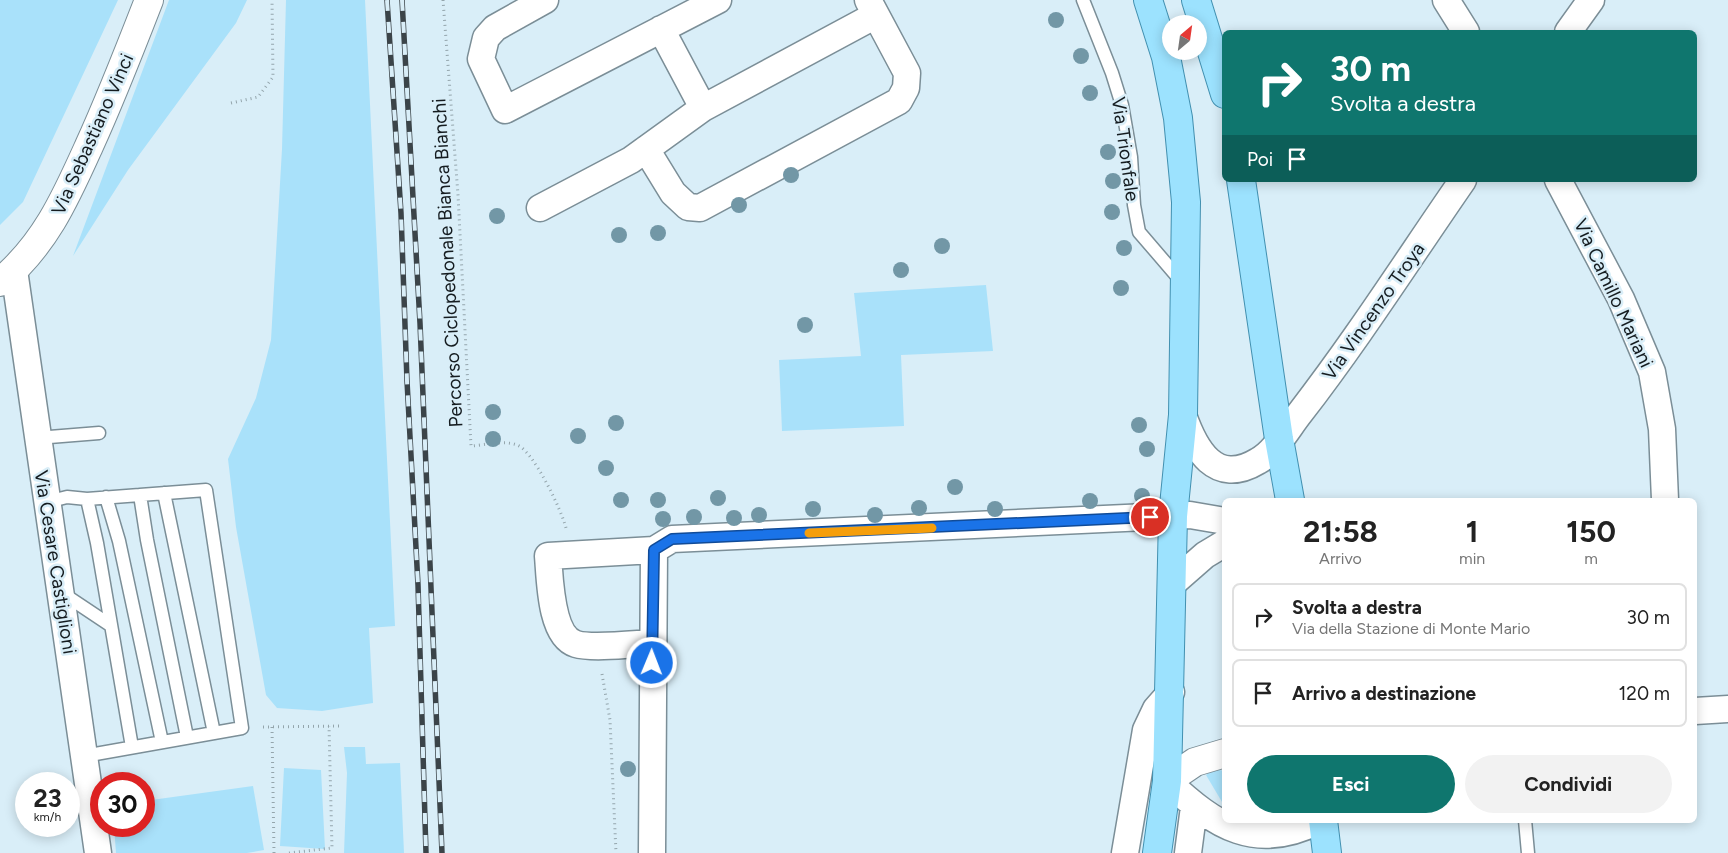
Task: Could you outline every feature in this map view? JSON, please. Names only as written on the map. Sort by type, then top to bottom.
[{"type":"main road","points":[[1148,0],[1166,58],[1178,118],[1186,202],[1183,415],[1173,516],[1171,692],[1167,781],[1157,853]]},
{"type":"main road","points":[[1196,0],[1222,84]]},
{"type":"main road","points":[[1242,182],[1279,439],[1290,498]]},
{"type":"main road","points":[[1322,823],[1327,853]]},
{"type":"street","name":"Via Sebastiano Vinci","points":[[7,276],[52,223],[63,204],[112,96],[149,0]]},
{"type":"street","points":[[545,0],[495,28],[486,38],[481,59],[506,110],[718,0]]},
{"type":"street","points":[[1446,0],[1465,30]]},
{"type":"street","points":[[1569,30],[1591,0]]},
{"type":"street","points":[[540,208],[631,160],[646,149],[703,108],[872,8],[908,73],[906,88],[899,101],[700,208],[688,207],[673,193],[646,149]]},
{"type":"street","points":[[661,30],[703,108]]},
{"type":"street","name":"Via Vincenzo Troya","points":[[1279,439],[1318,389],[1462,182]]},
{"type":"street","name":"Via Camillo Mariani","points":[[1559,182],[1621,299],[1652,372],[1662,429],[1665,498]]},
{"type":"street","name":"Via Cesare Castiglioni","points":[[7,276],[37,438],[62,593],[98,853]]},
{"type":"street","points":[[1183,415],[1192,440],[1201,455],[1224,468],[1234,469],[1259,461],[1279,439]]},
{"type":"street","points":[[653,643],[578,645],[572,642],[557,621],[554,613],[548,556],[654,550],[672,539],[1190,515],[1222,520]]},
{"type":"street","points":[[1173,583],[1205,555],[1222,545]]},
{"type":"street","points":[[652,853],[654,550]]},
{"type":"street","points":[[1125,853],[1146,730],[1156,709],[1171,692]]},
{"type":"street","points":[[1697,711],[1728,709]]},
{"type":"street","points":[[1222,754],[1195,762],[1167,781],[1194,807],[1229,832],[1254,842],[1280,842],[1305,832],[1317,823]]},
{"type":"street","points":[[1188,853],[1194,807]]},
{"type":"lane","name":"Via Trionfale","points":[[1083,0],[1122,105],[1131,156],[1134,205],[1139,232],[1186,287]]},
{"type":"lane","points":[[37,438],[99,433]]},
{"type":"lane","points":[[47,502],[67,497],[86,499],[206,490],[242,728],[84,756]]},
{"type":"lane","points":[[164,492],[171,536],[214,733]]},
{"type":"lane","points":[[140,495],[147,540],[187,737]]},
{"type":"lane","points":[[106,497],[119,541],[162,742]]},
{"type":"lane","points":[[86,499],[97,543],[132,747]]},
{"type":"lane","points":[[62,593],[110,625]]},
{"type":"lane","points":[[1525,823],[1528,853]]},
{"type":"path","points":[[231,103],[258,97],[273,77],[272,0]]},
{"type":"path","name":"Percorso Ciclopedonale Bianca Bianchi","points":[[444,0],[458,195],[471,446],[510,443],[523,448],[548,488],[565,523]]},
{"type":"path","points":[[594,645],[610,720],[616,853]]},
{"type":"path","points":[[289,853],[332,848],[329,726]]},
{"type":"path","points":[[242,728],[343,726]]},
{"type":"path","points":[[272,727],[274,853]]},
{"type":"shaded area","points":[[0,0],[118,0],[23,202],[0,225]]},
{"type":"shaded area","points":[[169,0],[247,0],[236,23],[128,170],[73,256]]},
{"type":"shaded area","points":[[286,0],[365,0],[395,626],[369,628],[373,703],[322,711],[277,708],[266,695],[236,527],[228,459],[256,398],[271,340],[282,149]]},
{"type":"shaded area","points":[[986,285],[993,351],[901,355],[904,426],[782,431],[779,360],[861,356],[854,293]]},
{"type":"shaded area","points":[[344,747],[365,747],[366,764],[400,763],[404,853],[344,853],[347,773]]},
{"type":"shaded area","points":[[284,768],[321,770],[325,849],[280,846]]},
{"type":"shaded area","points":[[1214,769],[1222,770],[1222,802],[1206,775]]},
{"type":"shaded area","points":[[253,786],[264,850],[247,853],[116,853],[115,837],[155,837],[155,799]]},
{"type":"railway","points":[[387,0],[401,213],[407,381],[418,585],[426,853]]},
{"type":"railway","points":[[402,0],[420,323],[442,853]]},
{"type":"slow traffic","points":[[809,533],[932,528]]},
{"type":"route","points":[[652,663],[654,550],[672,539],[1150,517]]}]
